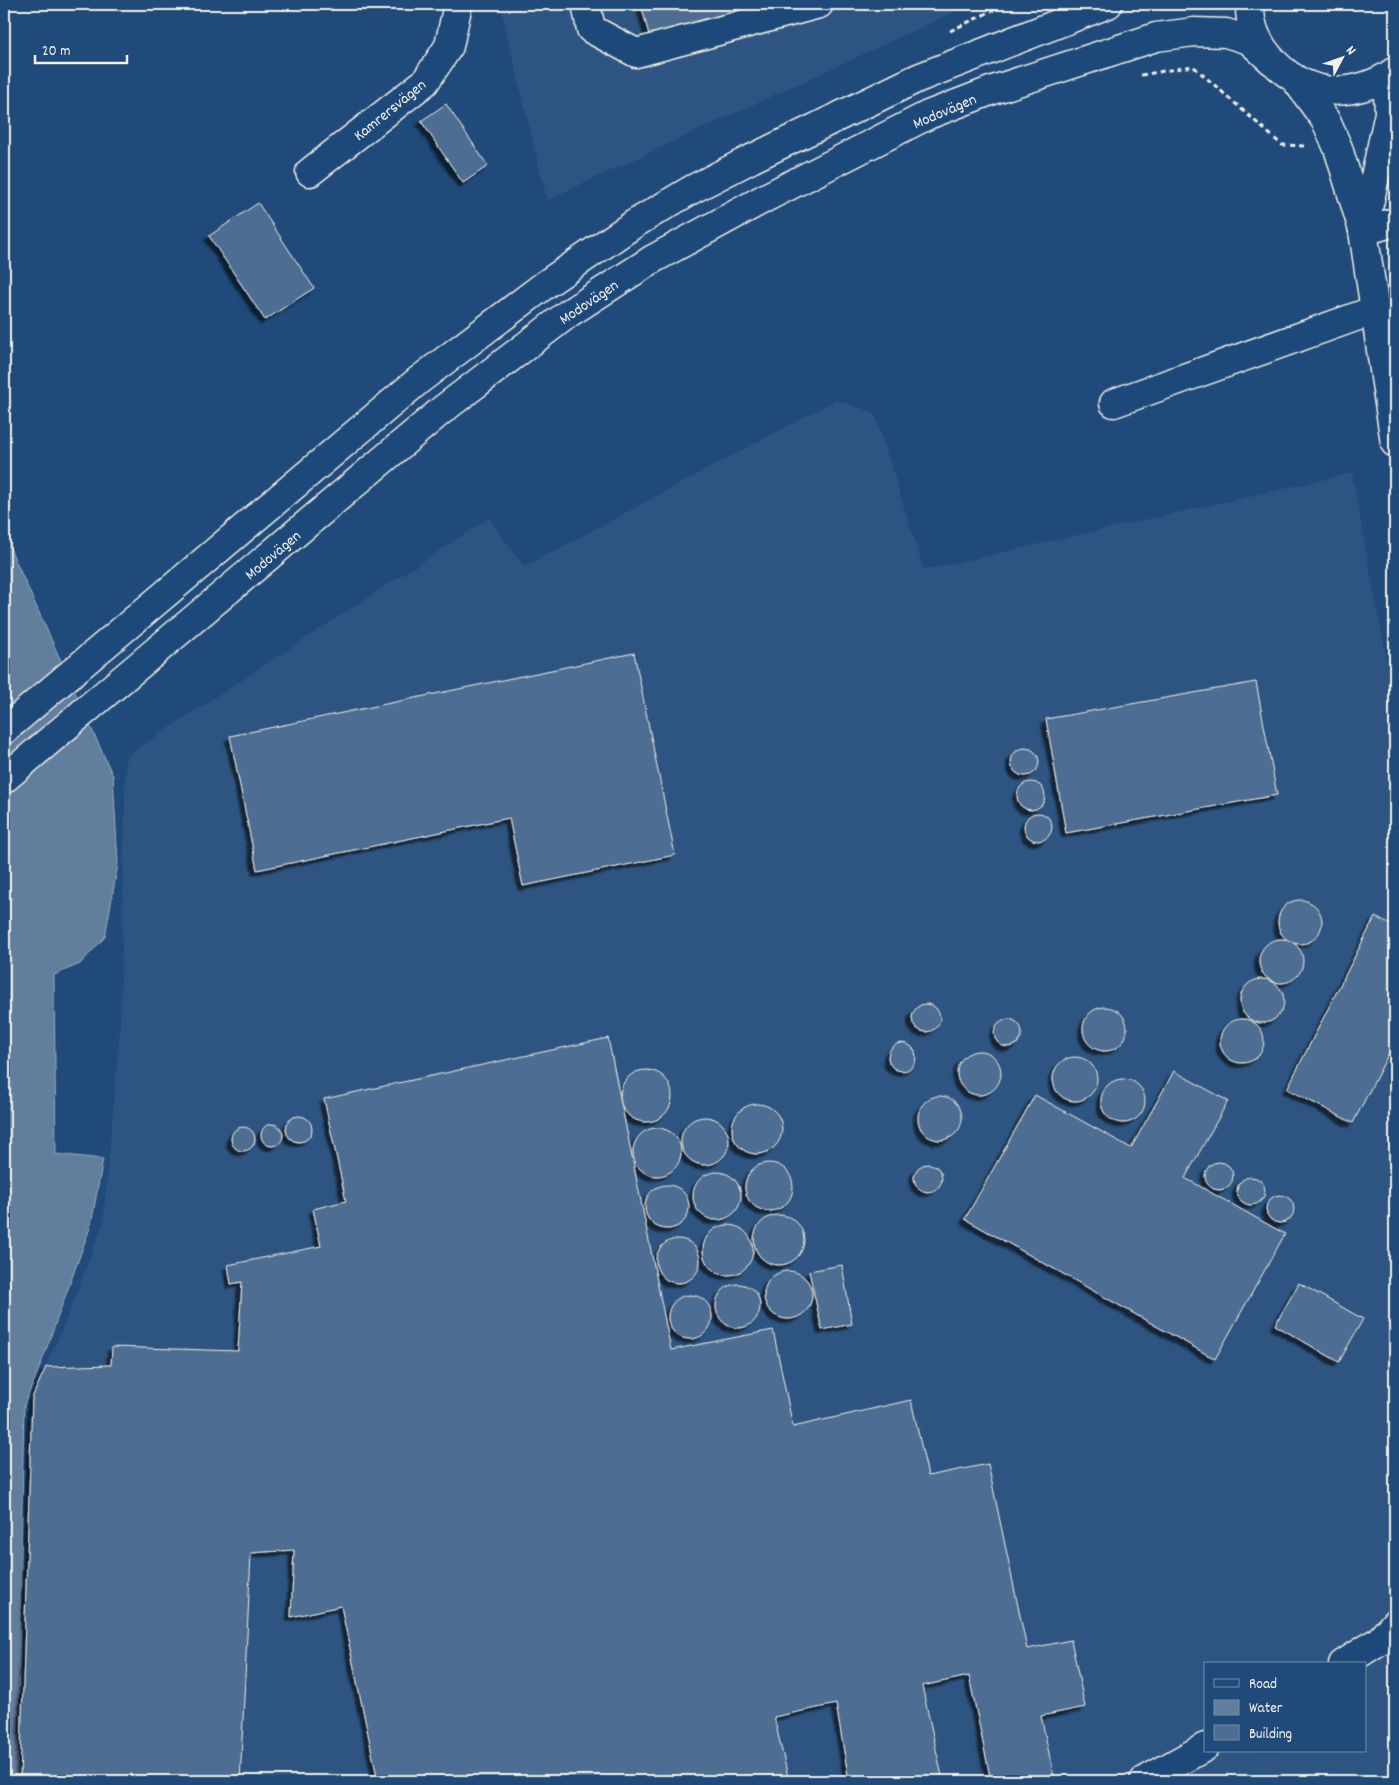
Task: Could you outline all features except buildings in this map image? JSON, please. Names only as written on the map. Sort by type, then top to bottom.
[{"type":"main road","name":"Kamrersvägen","points":[[310,172],[425,82],[449,46],[458,4]]},
{"type":"main road","points":[[586,4],[591,29],[636,53],[819,4]]},
{"type":"main road","points":[[4,730],[419,380],[546,284],[634,224],[691,190],[751,159],[918,78],[1108,4]]},
{"type":"main road","points":[[1250,4],[1249,10],[1257,38],[1272,61],[1296,80],[1326,121],[1338,148],[1363,231],[1395,443]]},
{"type":"main road","name":"Modovägen","points":[[4,779],[442,410],[569,313],[653,258],[767,197],[928,115],[993,90],[1156,36],[1194,32],[1226,33],[1249,40],[1272,61]]},
{"type":"main road","points":[[1296,80],[1326,90],[1357,89],[1391,74],[1389,113],[1363,231]]},
{"type":"main road","points":[[1363,231],[1395,222]]},
{"type":"main road","points":[[1114,403],[1375,310]]},
{"type":"main road","points":[[1346,1662],[1379,1641],[1395,1623]]},
{"type":"main road","points":[[1144,1781],[1204,1749]]},
{"type":"path","points":[[1135,76],[1194,66],[1282,146],[1338,148]]},
{"type":"shaded area","points":[[500,4],[972,4],[547,200]]},
{"type":"shaded area","points":[[836,400],[874,412],[924,570],[1352,473],[1395,705],[1395,1781],[23,1781],[29,1402],[61,1332],[103,1224],[120,1028],[126,756],[489,518],[524,567]]},
{"type":"water","points":[[4,535],[113,776],[118,864],[105,937],[80,964],[54,975],[56,1154],[103,1159],[91,1225],[24,1405],[17,1781],[4,1781]]}]
